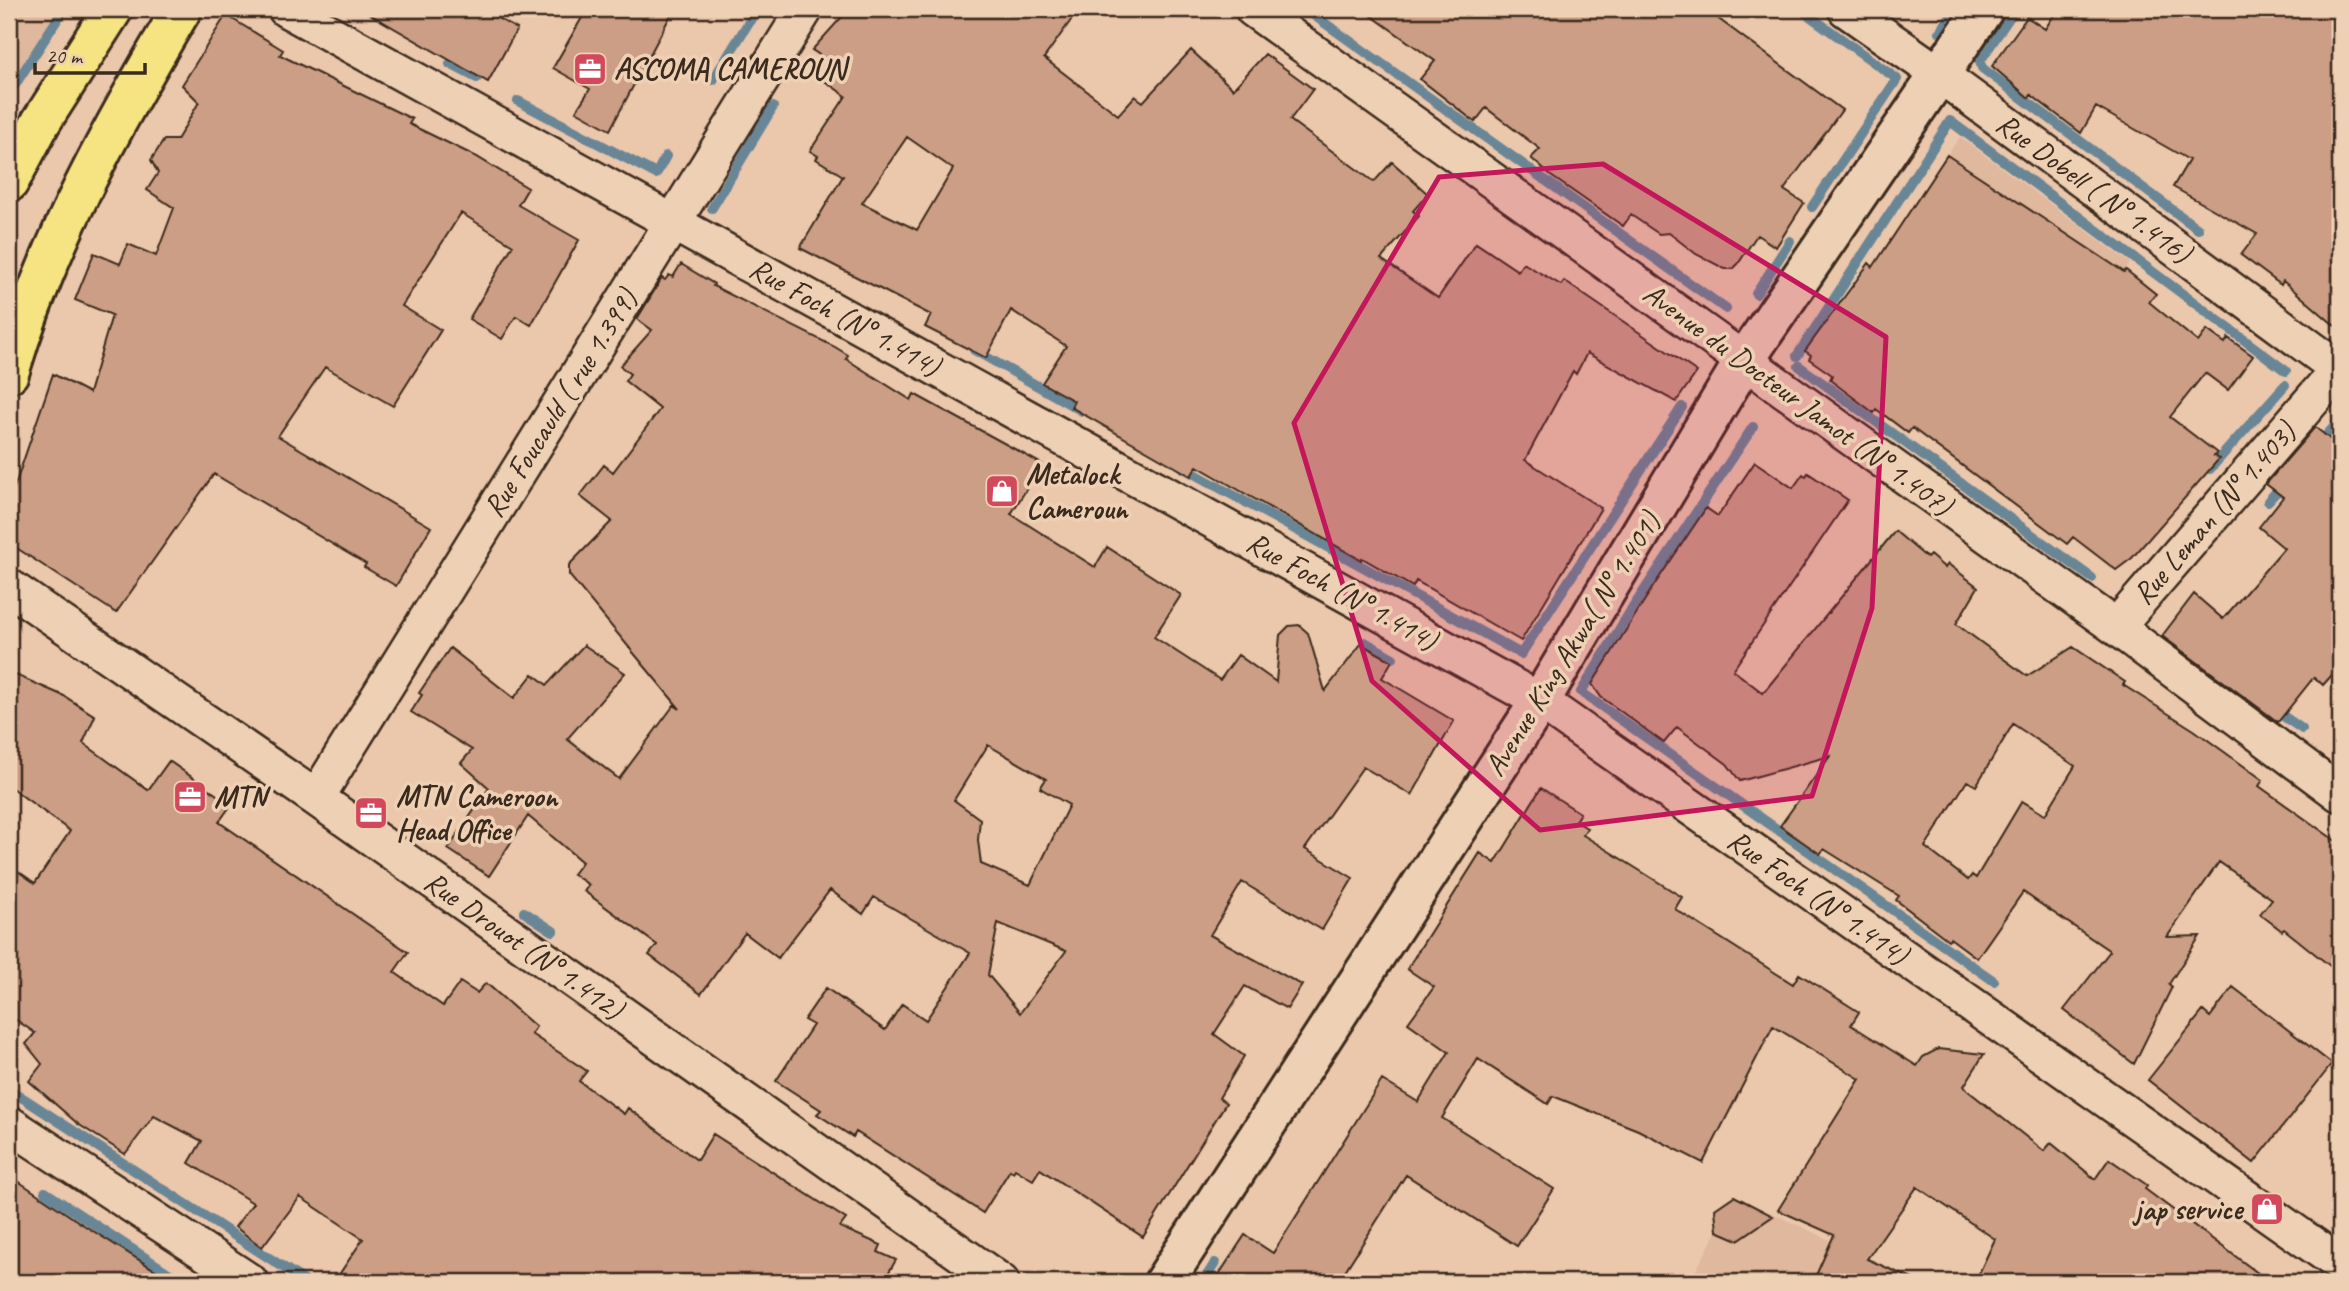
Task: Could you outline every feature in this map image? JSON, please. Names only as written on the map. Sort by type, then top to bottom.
[{"type":"main road","points":[[9,182],[41,122],[113,9]]},
{"type":"main road","points":[[9,373],[58,236],[143,75],[182,9]]},
{"type":"street","name":"Rue Foch (N° 1.414)","points":[[286,9],[1540,701],[2340,1264]]},
{"type":"street","name":"Rue Foucauld ( rue 1.399)","points":[[316,798],[805,9]]},
{"type":"street","name":"Avenue du Docteur Jamot (N° 1.407)","points":[[1253,9],[2116,626],[2340,794]]},
{"type":"street","name":"Rue Dobell ( N° 1.416)","points":[[1846,9],[1939,74],[2340,369]]},
{"type":"street","name":"Avenue King Akwa( N° 1.401)","points":[[1164,1282],[1540,701],[1744,361],[1984,9]]},
{"type":"street","name":"Rue Leman (N° 1.403)","points":[[2116,626],[2340,369]]},
{"type":"street","name":"Rue Drouot (N° 1.412)","points":[[9,587],[316,798],[1001,1282]]},
{"type":"street","points":[[9,1124],[250,1282]]},
{"type":"highlighted area","points":[[1603,164],[1886,337],[1872,608],[1812,796],[1540,830],[1372,681],[1294,423],[1439,177]]},
{"type":"shaded area","points":[[9,9],[59,9],[9,84]]},
{"type":"shaded area","points":[[1960,137],[2130,263],[2124,272],[1947,155]]},
{"type":"shaded area","points":[[1734,1196],[1922,1282],[1690,1282],[1717,1231],[1715,1209]]},
{"type":"building","points":[[361,9],[481,9],[517,29],[488,82]]},
{"type":"building","name":"ASCOMA CAMEROUN","points":[[587,9],[674,9],[610,130],[576,111],[590,89],[553,68]]},
{"type":"building","points":[[849,9],[1079,9],[1044,58],[1118,115],[1135,96],[1143,102],[1191,50],[1233,89],[1265,54],[1313,89],[1290,120],[1374,182],[1392,162],[1428,194],[1413,211],[1419,216],[1381,259],[1438,298],[1476,243],[1518,271],[1523,263],[1561,285],[1564,281],[1697,372],[1676,402],[1587,353],[1576,374],[1573,371],[1525,460],[1601,508],[1521,641],[1416,581],[1413,587],[1362,558],[1361,560],[1197,466],[1191,476],[1071,407],[1074,401],[1042,383],[1066,346],[1011,310],[986,358],[925,327],[931,315],[800,248],[843,176],[816,159],[818,156],[810,151],[846,96],[813,73],[824,58],[812,50]],"holes":[[[907,137],[953,169],[917,230],[862,203]]]},
{"type":"building","points":[[1362,9],[1705,9],[1842,110],[1784,190],[1804,203],[1776,247],[1757,235],[1738,264],[1733,269],[1725,269],[1696,254],[1669,233],[1659,234],[1631,215],[1623,226],[1551,176],[1531,158],[1540,149],[1486,108],[1475,122],[1420,79],[1435,61]]},
{"type":"building","points":[[2058,9],[2340,9],[2340,330],[2283,281],[2281,285],[2241,255],[2257,234],[2173,187],[2189,160],[2096,107],[2081,133],[2031,95],[2029,98],[1992,66],[2027,17],[2045,29]]},
{"type":"building","points":[[226,15],[283,50],[280,55],[412,119],[409,124],[477,157],[528,188],[518,205],[579,240],[531,325],[516,316],[502,339],[469,319],[513,245],[461,213],[402,306],[441,330],[393,406],[325,367],[278,436],[431,527],[396,586],[364,567],[366,564],[214,474],[116,613],[9,543],[9,503],[53,374],[89,393],[112,315],[75,300],[94,253],[120,264],[128,244],[156,256],[174,208],[147,190],[158,173],[151,160],[164,140],[177,140],[199,102],[182,85]]},
{"type":"building","points":[[1947,155],[2124,272],[2126,270],[2156,294],[2149,302],[2198,342],[2207,330],[2225,343],[2228,338],[2253,356],[2228,390],[2205,373],[2170,417],[2217,453],[2214,456],[2219,459],[2132,558],[2116,570],[2073,537],[2067,544],[1912,428],[1908,433],[1876,409],[1874,413],[1830,380],[1832,375],[1809,359],[1811,355],[1805,351],[1869,263],[1873,267]]},
{"type":"building","points":[[681,264],[714,284],[713,286],[835,347],[848,355],[846,359],[911,400],[914,394],[1042,464],[1011,514],[1095,567],[1107,547],[1181,595],[1154,637],[1220,680],[1238,655],[1276,682],[1280,635],[1289,626],[1299,625],[1308,633],[1325,691],[1361,644],[1392,661],[1382,678],[1454,721],[1412,795],[1363,767],[1305,849],[1353,878],[1322,930],[1242,882],[1210,935],[1302,985],[1287,1009],[1245,986],[1214,1034],[1244,1056],[1219,1098],[1226,1103],[1143,1237],[1040,1169],[1033,1180],[1015,1169],[1013,1172],[1010,1170],[983,1213],[856,1132],[853,1137],[817,1114],[821,1110],[776,1081],[813,1025],[804,1020],[826,988],[885,1030],[902,1004],[926,1020],[970,953],[874,897],[863,914],[830,890],[778,958],[745,933],[701,994],[649,955],[657,945],[584,891],[589,885],[573,874],[582,862],[528,816],[489,876],[448,849],[489,788],[461,763],[472,750],[411,712],[422,695],[419,693],[450,648],[514,698],[533,674],[547,685],[584,645],[625,673],[567,739],[619,779],[674,705],[680,709],[569,575],[569,565],[612,521],[580,496],[604,465],[613,472],[660,409],[625,381],[630,374],[620,366],[652,330],[637,319],[662,278],[665,280],[669,275],[673,277]],"holes":[[[988,745],[1046,779],[1040,788],[1069,805],[1030,885],[981,864],[978,840],[980,819],[954,800]],[[998,923],[1066,951],[1020,1013],[988,975]]]},
{"type":"building","points":[[2315,427],[2340,447],[2340,666],[2323,685],[2314,677],[2278,722],[2162,636],[2194,594],[2223,619],[2284,548],[2259,527],[2283,497],[2266,484]]},
{"type":"building","points":[[1755,462],[1793,488],[1803,474],[1806,476],[1808,473],[1848,500],[1733,670],[1763,693],[1895,531],[1927,558],[1930,555],[1945,568],[1948,564],[1978,587],[1956,624],[2027,676],[2073,647],[2125,682],[2123,685],[2194,730],[2263,780],[2259,786],[2340,844],[2340,974],[2284,929],[2282,931],[2260,914],[2272,899],[2219,862],[2167,937],[2200,936],[2169,984],[2172,987],[2134,1064],[2064,1010],[2110,951],[2023,892],[1977,958],[1950,938],[1948,940],[1896,900],[1899,896],[1824,849],[1820,854],[1780,826],[1830,756],[1740,781],[1727,764],[1677,727],[1664,743],[1601,697],[1592,684],[1653,587],[1706,508],[1718,516]],"holes":[[[2013,724],[2075,766],[2045,815],[2022,801],[1976,878],[1972,875],[1968,880],[1925,847],[1967,781],[1976,786]]]},
{"type":"building","points":[[9,672],[64,696],[95,716],[83,743],[148,790],[169,761],[231,805],[219,822],[408,952],[394,972],[443,1006],[460,982],[477,993],[486,983],[536,1027],[531,1034],[587,1071],[579,1081],[624,1114],[628,1108],[697,1160],[713,1134],[846,1219],[840,1227],[881,1245],[878,1252],[896,1260],[883,1282],[334,1282],[363,1239],[300,1197],[262,1247],[235,1227],[253,1203],[189,1163],[202,1141],[154,1116],[125,1154],[78,1124],[29,1081],[42,1064],[26,1044],[35,1033],[9,1015],[9,865],[35,883],[70,831],[9,786]]},
{"type":"building","points":[[1541,788],[1580,813],[1575,821],[1587,828],[1583,835],[1682,897],[1675,909],[1793,984],[1799,974],[1859,1012],[1851,1025],[1917,1066],[1923,1057],[1938,1049],[1984,1054],[1964,1086],[1967,1090],[2044,1151],[2051,1143],[2095,1179],[2109,1159],[2147,1185],[2145,1189],[2270,1282],[1975,1282],[1995,1239],[1917,1187],[1867,1259],[1919,1282],[1813,1282],[1834,1235],[1778,1210],[1860,1079],[1773,1026],[1703,1163],[1638,1130],[1553,1096],[1548,1104],[1478,1059],[1442,1118],[1554,1189],[1517,1246],[1406,1175],[1338,1282],[1214,1282],[1245,1235],[1273,1253],[1382,1080],[1418,1102],[1449,1052],[1408,1023],[1434,987],[1407,969],[1480,853],[1495,863]]},
{"type":"building","points":[[2233,987],[2332,1064],[2254,1163],[2148,1080],[2203,1011],[2210,1017]]},
{"type":"building","points":[[9,1175],[82,1224],[174,1282],[9,1282]]},
{"type":"building","points":[[1734,1196],[1773,1216],[1738,1240],[1717,1231],[1715,1209]]},
{"type":"waterway","points":[[9,94],[64,9]]},
{"type":"waterway","points":[[713,80],[757,9]]},
{"type":"waterway","points":[[1305,9],[1726,309]]},
{"type":"waterway","points":[[1800,9],[1897,79],[1812,207]]},
{"type":"waterway","points":[[1940,32],[1955,9]]},
{"type":"waterway","points":[[2015,9],[1980,61],[1982,68],[2198,229]]},
{"type":"waterway","points":[[450,64],[477,78]]},
{"type":"waterway","points":[[518,101],[656,174],[666,156]]},
{"type":"waterway","points":[[712,208],[773,107]]},
{"type":"waterway","points":[[1797,356],[1950,121],[2286,371]]},
{"type":"waterway","points":[[1756,294],[1790,241]]},
{"type":"waterway","points":[[974,350],[1082,411]]},
{"type":"waterway","points":[[1799,366],[2092,578]]},
{"type":"waterway","points":[[2210,469],[2285,385]]},
{"type":"waterway","points":[[1182,467],[1521,654],[1682,407]]},
{"type":"waterway","points":[[2318,445],[2340,420]]},
{"type":"waterway","points":[[1753,427],[1628,615],[1581,692],[1994,981]]},
{"type":"waterway","points":[[2268,501],[2286,481]]},
{"type":"waterway","points":[[1365,642],[1393,658]]},
{"type":"waterway","points":[[2273,709],[2302,729]]},
{"type":"waterway","points":[[524,912],[553,931]]},
{"type":"waterway","points":[[9,1089],[306,1282]]},
{"type":"waterway","points":[[45,1192],[182,1282]]},
{"type":"waterway","points":[[1203,1282],[1215,1263]]},
{"type":"place","name":"ASCOMA CAMEROUN","points":[[590,69]]},
{"type":"place","name":"Metalock Cameroun","points":[[1002,491]]},
{"type":"place","name":"MTN","points":[[190,797]]},
{"type":"place","name":"MTN Cameroon Head Office","points":[[371,813]]},
{"type":"place","name":"jap service","points":[[2267,1209]]}]
